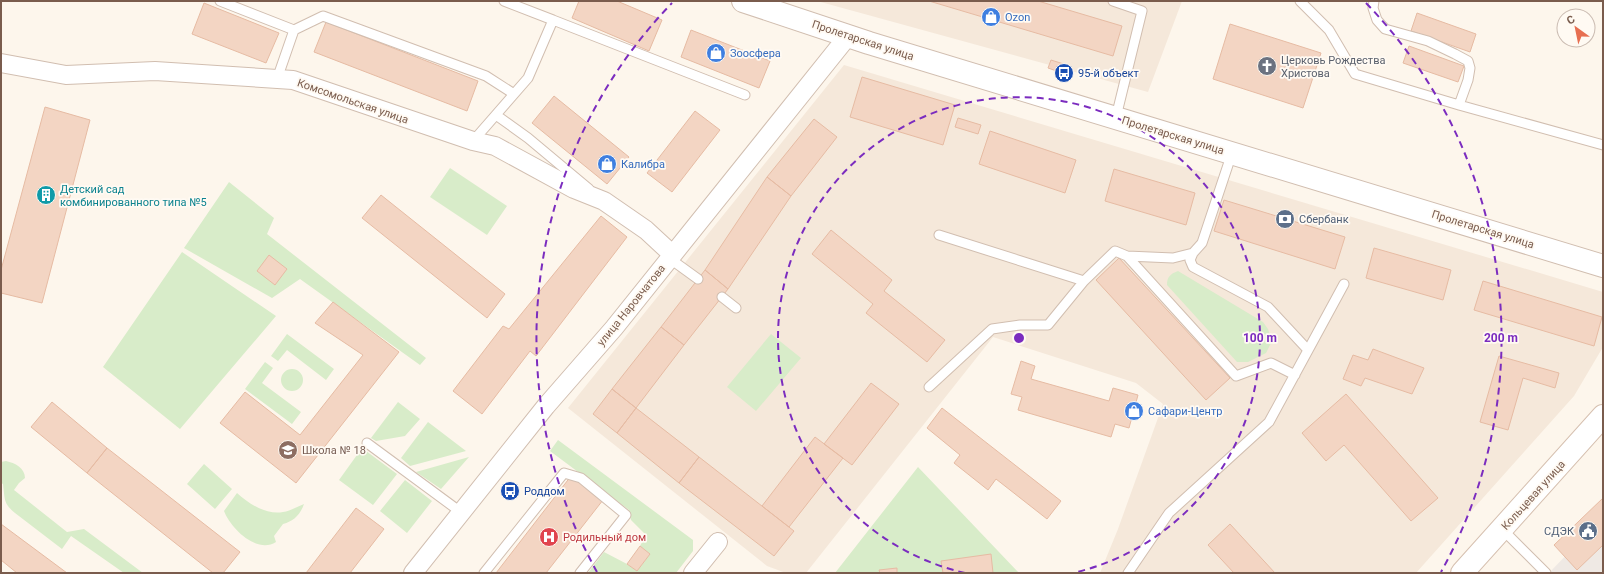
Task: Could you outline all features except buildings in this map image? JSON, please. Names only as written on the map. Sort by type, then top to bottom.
[{"type":"street","name":"Пролетарская улица","points":[[755,3],[848,36],[1603,266]]},
{"type":"street","name":"улица Наровчатова","points":[[413,573],[546,406],[614,328],[670,256],[848,36]]},
{"type":"street","name":"Комсомольская улица","points":[[1,62],[66,74],[155,71],[293,80],[473,141],[495,146],[574,189],[604,201],[646,230],[670,256]]},
{"type":"street","name":"Кольцевая улица","points":[[1462,573],[1603,416]]},
{"type":"street","points":[[693,573],[718,542]]},
{"type":"lane","points":[[220,1],[294,30]]},
{"type":"lane","points":[[504,1],[745,95]]},
{"type":"lane","points":[[1113,1],[1142,11],[1116,117]]},
{"type":"lane","points":[[1300,1],[1329,30],[1355,74],[1603,145]]},
{"type":"lane","points":[[1374,1],[1373,8],[1377,20],[1385,28],[1428,41],[1468,61],[1470,68],[1468,80],[1459,105]]},
{"type":"lane","points":[[277,79],[294,30],[323,16],[486,76],[514,94]]},
{"type":"lane","points":[[473,141],[528,78],[553,20]]},
{"type":"lane","points":[[496,115],[528,138],[604,201]]},
{"type":"lane","points":[[1232,154],[1202,243],[1193,253],[1190,260],[1193,267],[1268,307],[1308,350]]},
{"type":"lane","points":[[939,235],[1084,281]]},
{"type":"lane","points":[[929,387],[992,329],[1020,325],[1048,325],[1084,281],[1115,251],[1127,256],[1173,258],[1193,253]]},
{"type":"lane","points":[[670,256],[698,279]]},
{"type":"lane","points":[[1127,256],[1236,376],[1271,363],[1294,375]]},
{"type":"lane","points":[[1128,573],[1169,513],[1269,422],[1344,284]]},
{"type":"lane","points":[[722,297],[736,308]]},
{"type":"lane","points":[[367,443],[462,512]]},
{"type":"lane","points":[[484,573],[564,473],[581,478],[626,515],[580,573]]},
{"type":"lane","points":[[1502,529],[1546,573]]},
{"type":"shaded area","points":[[817,1],[1182,1],[1148,92]]},
{"type":"shaded area","points":[[844,65],[1603,292],[1603,347],[1574,396],[1416,573],[1100,573],[1118,529],[1163,404],[1136,383],[993,337],[806,573],[786,573],[767,566],[568,408]]},
{"type":"shaded area","points":[[1603,517],[1603,573],[1549,573]]},
{"type":"green space","points":[[450,168],[507,206],[487,235],[430,197]]},
{"type":"green space","points":[[229,182],[274,218],[267,234],[426,358],[420,365],[300,279],[272,298],[184,248]]},
{"type":"green space","points":[[182,252],[276,316],[180,429],[103,367]]},
{"type":"green space","points":[[1178,271],[1263,322],[1268,329],[1272,341],[1266,353],[1248,362],[1237,362],[1167,285],[1170,276]]},
{"type":"green space","points":[[287,334],[334,369],[326,380],[287,350],[278,361],[271,356]]},
{"type":"green space","points":[[771,334],[801,358],[756,411],[727,387]]},
{"type":"green space","points":[[265,362],[273,368],[262,383],[301,412],[292,424],[245,389]]},
{"type":"green space","points":[[292,369],[300,372],[303,380],[300,388],[292,391],[284,388],[281,380],[284,372]]},
{"type":"green space","points":[[398,402],[420,419],[405,436],[376,441],[371,438]]},
{"type":"green space","points":[[428,422],[466,451],[410,466],[401,458]]},
{"type":"green space","points":[[558,440],[693,540],[693,551],[676,573],[588,573],[604,552],[637,571],[650,554],[640,546],[646,535],[631,520],[629,510],[550,451]]},
{"type":"green space","points":[[362,448],[397,474],[373,505],[339,480]]},
{"type":"green space","points":[[469,457],[441,489],[416,472]]},
{"type":"green space","points":[[6,461],[19,466],[25,474],[25,478],[14,490],[67,532],[84,529],[143,573],[124,573],[71,536],[62,549],[15,513],[6,503],[3,484],[1,483],[1,462]]},
{"type":"green space","points":[[204,464],[232,489],[215,509],[187,484]]},
{"type":"green space","points":[[918,467],[1019,573],[835,573]]},
{"type":"green space","points":[[405,480],[432,501],[407,533],[380,511]]},
{"type":"green space","points":[[237,493],[252,505],[270,512],[286,511],[304,504],[296,517],[283,524],[274,536],[276,542],[269,545],[261,545],[246,538],[227,518],[224,511]]},
{"type":"place","name":"Ozon","points":[[991,17]]},
{"type":"place","name":"Зоосфера","points":[[716,53]]},
{"type":"place","name":"Церковь Рождества Христова","points":[[1267,66]]},
{"type":"place","name":"95-й объект","points":[[1064,73]]},
{"type":"place","name":"Калибра","points":[[607,164]]},
{"type":"place","name":"Детский сад комбинированного типа №5","points":[[46,195]]},
{"type":"place","name":"Сбербанк","points":[[1285,219]]},
{"type":"place","name":"Сафари-Центр","points":[[1134,411]]},
{"type":"place","name":"Школа № 18","points":[[288,450]]},
{"type":"place","name":"Роддом","points":[[510,491]]},
{"type":"place","name":"СДЭК","points":[[1588,531]]},
{"type":"place","name":"Родильный дом","points":[[549,537]]}]
